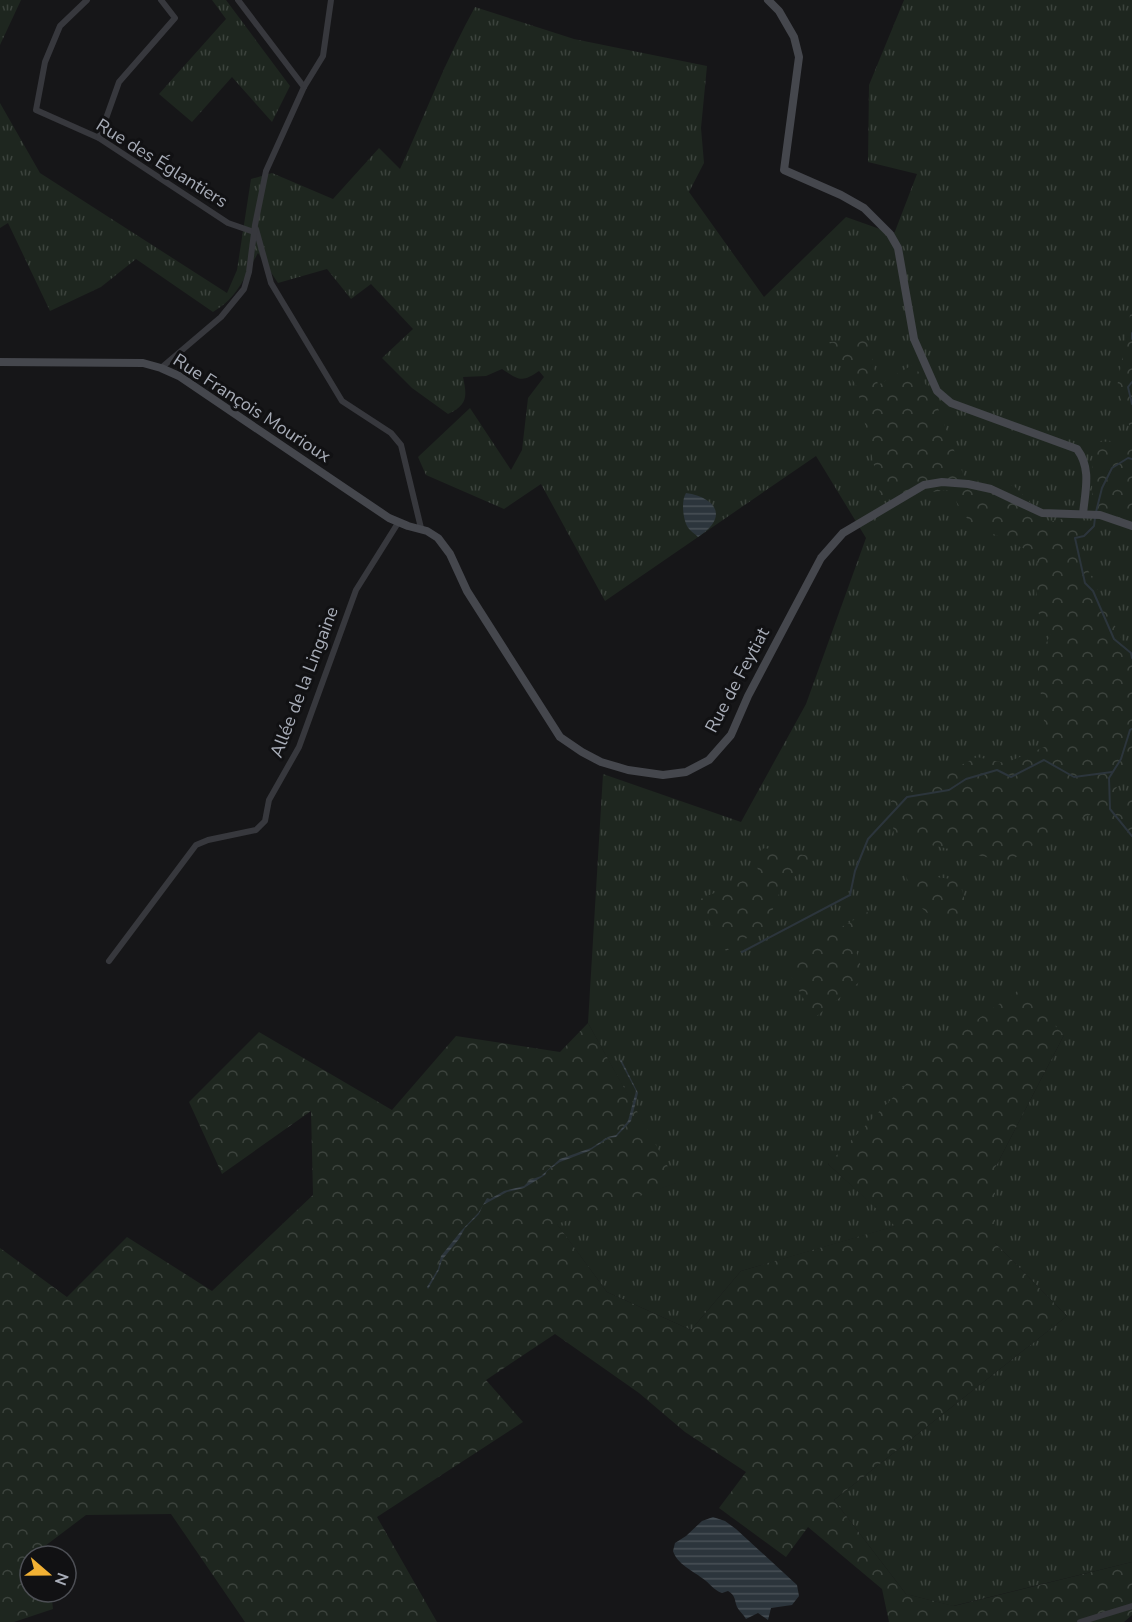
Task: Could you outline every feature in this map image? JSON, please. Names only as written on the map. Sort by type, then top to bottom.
[{"type":"street","name":"Rue des Églantiers","points":[[87,0],[60,26],[45,62],[36,110],[99,138],[228,223],[255,229]]},
{"type":"street","points":[[99,138],[119,82],[175,18],[161,0]]},
{"type":"street","points":[[238,0],[304,87]]},
{"type":"street","points":[[161,368],[221,317],[244,289],[249,273],[266,171],[304,87],[324,56],[331,0]]},
{"type":"street","points":[[768,0],[779,11],[794,36],[799,57],[784,170],[841,195],[864,208],[890,234],[898,248],[914,339],[938,391],[951,403],[1077,448],[1084,458],[1087,471],[1086,514]]},
{"type":"street","points":[[255,229],[271,283],[342,401],[391,433],[400,445],[421,528]]},
{"type":"street","name":"Rue François Mourioux","points":[[0,362],[143,363],[179,376],[398,523],[421,528],[433,534],[443,542],[455,565]]},
{"type":"street","name":"Rue de Feytiat","points":[[455,565],[467,591],[560,737],[601,762],[628,770],[663,775],[686,772],[709,759],[731,735],[748,696],[821,558],[843,533],[924,485],[942,482],[968,484],[991,489],[1042,513],[1100,515],[1132,526]]},
{"type":"street","name":"Allée de la Lingaine","points":[[109,961],[196,845],[208,840],[256,830],[265,821],[269,800],[299,747],[356,590],[398,523]]},
{"type":"street","points":[[1080,1622],[1130,1607]]},
{"type":"green space","points":[[0,0],[21,0],[0,45]]},
{"type":"green space","points":[[212,0],[226,0],[290,86],[272,122],[232,77],[192,122],[159,94],[226,19]]},
{"type":"green space","points":[[904,0],[1132,0],[1132,1562],[953,1606],[906,1594],[834,1500],[1067,1316],[995,1243],[995,1168],[1064,1035],[828,1164],[896,1226],[741,1271],[691,1330],[607,1292],[556,1223],[676,1183],[588,1023],[603,774],[741,822],[806,704],[866,538],[816,456],[605,601],[541,484],[504,509],[426,475],[418,457],[470,408],[511,470],[522,450],[528,398],[544,377],[539,371],[524,379],[517,378],[502,369],[486,376],[463,377],[465,395],[463,403],[448,414],[412,388],[382,358],[413,329],[371,284],[351,299],[327,269],[278,283],[258,253],[235,293],[213,312],[136,259],[101,287],[50,311],[8,223],[0,228],[0,103],[40,173],[227,293],[237,270],[251,179],[272,173],[333,199],[379,148],[400,169],[445,67],[475,7],[574,39],[707,66],[701,128],[704,163],[689,192],[764,297],[846,217],[894,234],[917,174],[868,162],[869,85]]},
{"type":"green space","points":[[1132,304],[1132,434],[1117,387]]},
{"type":"green space","points":[[868,340],[878,385],[914,364],[936,403],[965,479],[1014,486],[1049,522],[1071,517],[1087,528],[1083,544],[1085,564],[1132,661],[1132,755],[1115,791],[1124,801],[1132,795],[1132,840],[1124,837],[1098,811],[1043,838],[1009,862],[894,837],[891,801],[977,757],[1005,763],[1047,746],[1037,662],[1052,631],[1036,610],[1038,555],[970,523],[949,490],[881,498],[857,387],[829,342]]},
{"type":"green space","points":[[1132,441],[1132,524],[1092,509],[1093,442]]},
{"type":"green space","points":[[764,848],[816,857],[781,889],[766,926],[726,951],[698,900],[759,874],[755,858]]},
{"type":"green space","points":[[905,873],[959,880],[965,901],[957,916],[946,918],[928,914],[917,901]]},
{"type":"green space","points":[[871,910],[853,942],[860,963],[862,980],[814,1018],[783,961]]},
{"type":"green space","points":[[1020,989],[1064,1035],[995,1168],[995,1243],[1067,1316],[834,1500],[906,1594],[954,1606],[1132,1562],[1132,1615],[1124,1622],[889,1622],[882,1589],[808,1527],[786,1557],[719,1508],[746,1472],[685,1432],[639,1393],[555,1334],[486,1380],[523,1422],[377,1517],[437,1622],[245,1622],[171,1514],[86,1515],[48,1544],[18,1544],[18,1604],[52,1604],[53,1609],[14,1622],[0,1622],[0,1248],[67,1297],[127,1237],[212,1291],[313,1195],[311,1111],[222,1174],[189,1102],[259,1032],[392,1110],[456,1036],[560,1052],[588,1023],[677,1183],[557,1224],[607,1292],[691,1330],[741,1271],[895,1226],[828,1164],[950,1039]]},
{"type":"shaded area","points":[[686,493],[706,499],[715,510],[716,516],[713,523],[698,537],[684,519],[683,505]]},
{"type":"shaded area","points":[[621,1059],[638,1093],[631,1121],[616,1137],[609,1138],[589,1151],[560,1162],[545,1175],[524,1188],[507,1192],[483,1205],[487,1198],[490,1199],[504,1191],[524,1186],[530,1180],[541,1176],[560,1159],[591,1148],[608,1137],[616,1135],[628,1121],[636,1091]]},
{"type":"shaded area","points":[[483,1205],[479,1214],[465,1228],[442,1260],[439,1270],[428,1289],[438,1269],[441,1256]]},
{"type":"shaded area","points":[[713,1517],[725,1521],[736,1529],[797,1585],[799,1596],[792,1605],[771,1608],[768,1620],[758,1613],[746,1619],[731,1593],[716,1590],[678,1560],[673,1551],[675,1543],[702,1521]]},
{"type":"waterway","points":[[1132,333],[1132,339]]},
{"type":"waterway","points":[[1132,382],[1128,387],[1132,404]]},
{"type":"waterway","points":[[1096,512],[1102,488],[1112,468],[1128,458],[1132,459]]},
{"type":"waterway","points":[[1095,518],[1094,526],[1084,536],[1075,538],[1085,583],[1093,591],[1114,639],[1131,653],[1132,658]]},
{"type":"waterway","points":[[1132,729],[1121,759],[1109,778],[1110,809],[1132,836]]},
{"type":"waterway","points":[[742,952],[850,895],[855,871],[868,839],[907,797],[949,790],[966,779],[997,770],[1011,777],[1044,760],[1074,777],[1112,772]]}]
